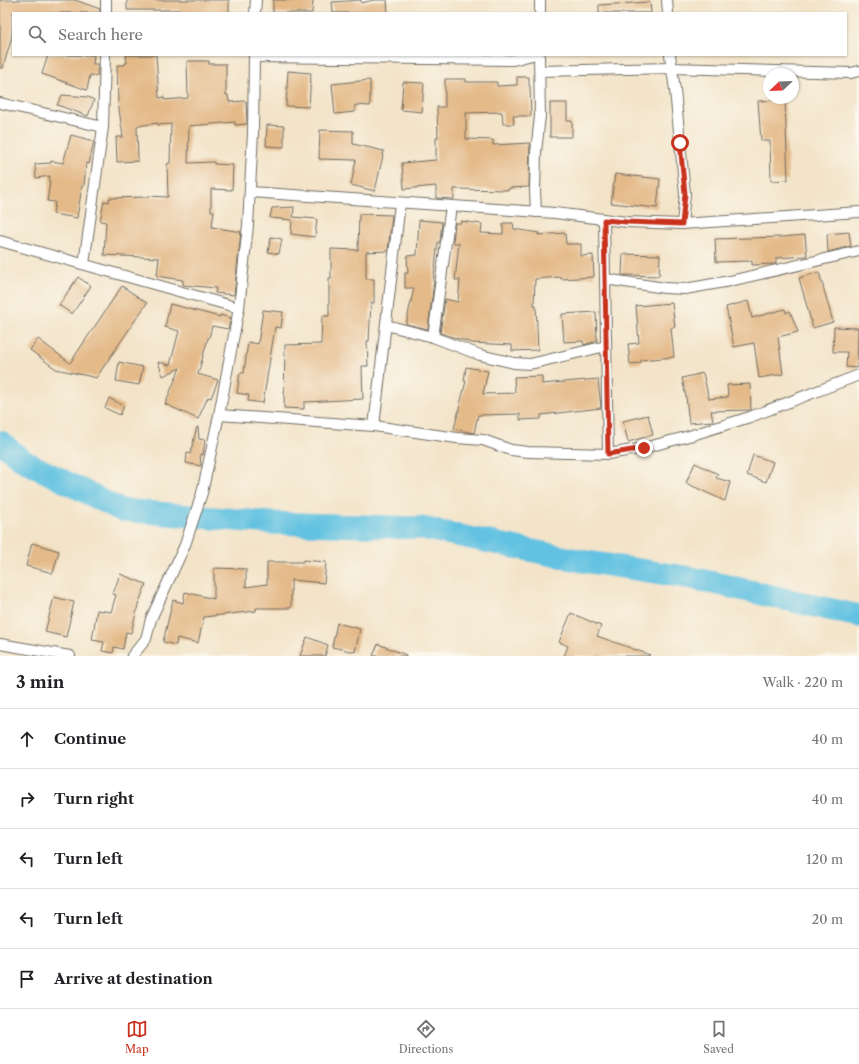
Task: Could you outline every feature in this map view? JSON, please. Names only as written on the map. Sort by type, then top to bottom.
[{"type":"street","points":[[106,0],[106,12]]},
{"type":"street","points":[[255,12],[256,0]]},
{"type":"street","points":[[540,0],[540,12]]},
{"type":"street","points":[[667,0],[668,12]]},
{"type":"street","points":[[84,264],[103,127],[105,56]]},
{"type":"street","points":[[132,656],[146,639],[151,619],[185,545],[202,493],[219,415],[239,308],[248,225],[253,133],[254,56],[513,60],[528,56]]},
{"type":"street","points":[[536,212],[536,167],[540,116],[539,56]]},
{"type":"street","points":[[670,56],[675,90],[685,194],[682,224]]},
{"type":"street","points":[[540,71],[671,68],[851,73],[859,71]]},
{"type":"street","points":[[0,103],[103,127]]},
{"type":"street","points":[[250,192],[536,212],[627,222],[682,224],[859,212]]},
{"type":"street","points":[[374,426],[400,203]]},
{"type":"street","points":[[433,337],[451,206]]},
{"type":"street","points":[[604,220],[608,454]]},
{"type":"street","points":[[0,241],[239,308]]},
{"type":"street","points":[[605,279],[665,288],[685,289],[730,281],[859,251]]},
{"type":"street","points":[[386,325],[433,337],[480,355],[514,364],[530,364],[606,346]]},
{"type":"street","points":[[219,415],[374,426],[457,438],[483,440],[512,450],[608,454],[644,448],[689,436],[743,419],[859,375]]},
{"type":"street","points":[[0,644],[70,656]]},
{"type":"building","points":[[0,0],[75,0],[100,9],[100,12],[12,12],[12,36],[3,68],[0,68]]},
{"type":"building","points":[[127,0],[229,0],[229,12],[127,10]]},
{"type":"building","points":[[273,0],[313,0],[312,12],[273,12]]},
{"type":"building","points":[[361,0],[361,3],[374,0],[387,0],[388,12],[333,12],[332,2]]},
{"type":"building","points":[[650,2],[651,12],[599,12],[599,5]]},
{"type":"building","points":[[48,56],[94,56],[93,64],[98,64],[97,76],[90,75],[87,90],[42,74]]},
{"type":"building","points":[[126,56],[156,56],[159,98],[164,97],[164,100],[188,98],[187,61],[209,61],[209,64],[226,64],[226,95],[228,95],[229,102],[246,101],[247,124],[235,125],[235,122],[189,126],[188,163],[214,162],[214,164],[233,165],[232,190],[211,189],[211,211],[214,211],[212,227],[241,232],[234,295],[215,293],[216,288],[183,285],[183,280],[157,276],[159,258],[104,255],[106,222],[100,221],[104,201],[109,202],[109,198],[148,196],[168,197],[167,164],[170,163],[171,124],[158,125],[158,123],[137,126],[138,161],[117,162],[116,137],[123,137],[118,102],[117,65],[125,65],[125,63],[127,63]]},
{"type":"building","points":[[288,71],[311,73],[309,107],[286,106]]},
{"type":"building","points":[[517,77],[529,77],[531,116],[513,116],[514,124],[503,124],[502,112],[466,113],[466,139],[493,140],[493,145],[530,143],[529,187],[509,188],[509,190],[454,189],[454,199],[436,198],[436,186],[404,189],[402,163],[436,160],[436,137],[438,137],[437,107],[445,107],[445,79],[466,79],[466,82],[497,82],[497,86],[517,85]]},
{"type":"building","points":[[370,80],[370,106],[355,105],[355,112],[335,114],[332,84]]},
{"type":"building","points":[[403,82],[424,83],[422,112],[401,110]]},
{"type":"building","points":[[62,95],[88,97],[94,100],[88,116],[57,105]]},
{"type":"building","points":[[758,101],[763,101],[763,104],[785,104],[788,180],[771,181],[770,141],[761,141]]},
{"type":"building","points":[[550,103],[567,103],[567,121],[572,121],[572,137],[550,137]]},
{"type":"building","points":[[267,125],[284,126],[284,147],[266,146]]},
{"type":"building","points":[[320,130],[353,131],[353,144],[384,151],[375,191],[351,185],[356,160],[319,159]]},
{"type":"building","points":[[71,135],[94,141],[89,164],[86,163],[84,186],[82,186],[77,218],[53,214],[55,202],[47,201],[50,176],[36,178],[35,164],[51,163],[51,161],[63,163]]},
{"type":"building","points":[[615,174],[660,179],[657,208],[611,203]]},
{"type":"building","points":[[294,207],[293,217],[317,219],[315,237],[291,234],[292,220],[270,218],[272,208]]},
{"type":"building","points":[[359,214],[392,215],[388,251],[366,252],[366,279],[374,279],[374,303],[371,303],[369,341],[367,341],[368,366],[362,366],[363,399],[304,402],[304,409],[284,408],[285,345],[321,344],[322,316],[329,316],[331,249],[358,250]]},
{"type":"building","points":[[419,220],[442,222],[440,242],[438,242],[428,329],[406,324],[414,288],[405,288],[405,273],[408,273],[407,256],[417,255]]},
{"type":"building","points":[[461,221],[482,224],[481,233],[503,234],[503,223],[513,223],[514,229],[539,233],[538,235],[565,233],[566,244],[581,244],[581,256],[593,255],[594,277],[535,279],[534,305],[536,305],[538,350],[512,351],[512,345],[472,343],[440,333],[445,299],[458,302],[460,280],[455,280],[459,243],[453,243],[455,223],[461,223]]},
{"type":"building","points":[[849,232],[851,246],[828,252],[827,234]]},
{"type":"building","points":[[805,235],[807,256],[776,258],[776,264],[752,265],[752,261],[716,262],[715,239]]},
{"type":"building","points":[[271,237],[282,239],[279,254],[268,252]]},
{"type":"building","points":[[623,254],[660,255],[659,276],[622,275]]},
{"type":"building","points":[[819,272],[833,322],[813,328],[799,278]]},
{"type":"building","points":[[78,277],[91,286],[72,314],[59,305]]},
{"type":"building","points":[[122,286],[147,303],[96,378],[56,369],[30,350],[38,339],[70,363]]},
{"type":"building","points":[[748,301],[752,318],[785,309],[786,313],[790,311],[798,332],[778,337],[783,374],[759,378],[754,343],[734,347],[726,307]]},
{"type":"building","points":[[672,303],[675,327],[671,328],[674,357],[641,360],[641,363],[630,364],[628,344],[639,343],[636,306]]},
{"type":"building","points":[[170,304],[220,317],[220,315],[231,318],[228,329],[212,326],[208,338],[198,374],[218,380],[211,398],[208,397],[198,419],[165,404],[180,368],[163,376],[158,362],[170,365],[179,331],[165,327]]},
{"type":"building","points":[[263,310],[283,312],[281,328],[275,327],[263,403],[248,401],[249,395],[237,393],[240,373],[244,373],[248,342],[258,344]]},
{"type":"building","points":[[596,312],[597,341],[584,345],[583,341],[564,342],[562,314]]},
{"type":"building","points":[[834,327],[858,328],[857,368],[846,367],[847,352],[833,352]]},
{"type":"building","points":[[119,362],[143,367],[139,385],[116,381]]},
{"type":"building","points":[[466,367],[488,371],[483,394],[515,393],[514,377],[542,376],[542,384],[598,379],[601,408],[541,415],[541,419],[520,420],[520,414],[478,415],[474,433],[454,429],[466,381],[464,381]]},
{"type":"building","points":[[703,373],[709,399],[728,397],[727,385],[750,384],[751,410],[711,411],[713,421],[689,423],[682,378]]},
{"type":"building","points":[[109,398],[124,406],[120,415],[105,408]]},
{"type":"building","points":[[648,415],[653,435],[628,442],[623,421]]},
{"type":"building","points":[[197,427],[199,439],[205,440],[203,455],[200,454],[201,466],[186,463],[187,453],[190,454]]},
{"type":"building","points":[[753,455],[773,462],[766,482],[747,475]]},
{"type":"building","points":[[695,463],[718,474],[716,478],[730,482],[725,501],[686,483]]},
{"type":"building","points":[[32,543],[59,551],[53,573],[26,566]]},
{"type":"building","points":[[303,560],[326,562],[324,583],[291,580],[291,608],[256,608],[256,611],[204,617],[198,643],[177,638],[176,645],[163,642],[173,600],[183,603],[185,592],[214,599],[214,568],[246,569],[246,587],[267,584],[267,562],[303,562]]},
{"type":"building","points":[[120,574],[146,584],[138,605],[131,633],[126,632],[123,649],[114,647],[113,653],[102,651],[104,642],[92,640],[97,610],[111,612],[116,595],[113,594]]},
{"type":"building","points":[[54,597],[74,602],[66,637],[45,632]]},
{"type":"building","points":[[571,613],[601,626],[597,636],[650,655],[564,656],[568,646],[559,642]]},
{"type":"building","points":[[337,623],[360,629],[355,652],[332,647]]},
{"type":"building","points":[[307,637],[328,645],[325,656],[300,656]]},
{"type":"building","points":[[378,644],[406,655],[406,656],[373,656]]},
{"type":"waterway","points":[[0,442],[24,461],[121,510],[271,523],[422,528],[582,561],[692,578],[859,616]]},
{"type":"route","points":[[644,448],[608,454],[604,220],[682,224],[685,194],[680,143]]}]
